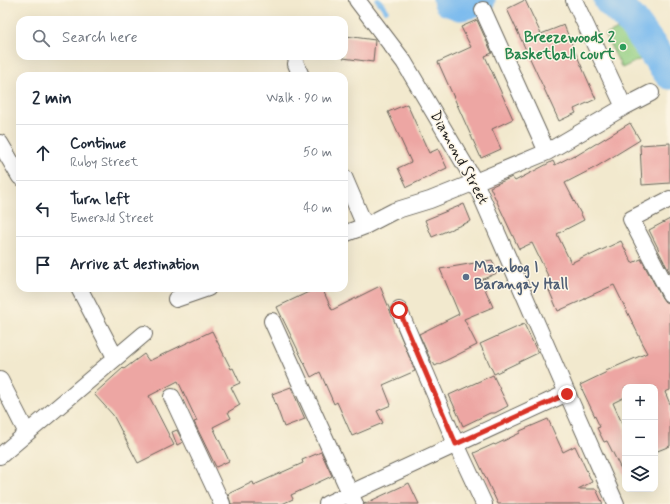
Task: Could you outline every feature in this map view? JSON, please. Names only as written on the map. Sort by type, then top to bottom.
[{"type":"street","name":"Diamond Street","points":[[357,0],[404,62],[475,182],[616,504]]},
{"type":"street","points":[[574,0],[624,107]]},
{"type":"street","points":[[482,10],[547,152]]},
{"type":"street","points":[[348,232],[365,226],[394,211],[430,200],[547,152],[651,93]]},
{"type":"street","points":[[0,143],[16,170]]},
{"type":"street","points":[[348,186],[365,226]]},
{"type":"street","points":[[670,199],[631,219],[670,294]]},
{"type":"street","points":[[81,292],[115,357]]},
{"type":"street","points":[[176,299],[196,292]]},
{"type":"street","points":[[399,310],[456,444],[484,504]]},
{"type":"street","points":[[272,321],[353,498]]},
{"type":"street","points":[[0,456],[144,334]]},
{"type":"street","points":[[0,380],[27,434]]},
{"type":"street","points":[[327,504],[353,498],[456,444],[567,394]]},
{"type":"street","points":[[172,397],[222,504]]},
{"type":"green space","name":"Breezewoods 2 Basketball court","points":[[625,26],[641,59],[622,68],[605,35]]},
{"type":"building","points":[[525,0],[541,34],[564,25],[596,99],[574,109],[576,113],[559,121],[507,9]]},
{"type":"building","points":[[477,20],[492,53],[485,56],[513,119],[492,129],[501,149],[481,158],[438,62],[471,47],[461,27]]},
{"type":"building","points":[[348,36],[375,40],[373,62],[348,59]]},
{"type":"building","points":[[407,104],[429,153],[438,149],[447,168],[407,187],[398,168],[411,162],[388,112]]},
{"type":"building","points":[[630,123],[640,140],[596,167],[565,183],[584,220],[557,234],[571,263],[621,241],[632,263],[641,259],[662,298],[665,302],[670,303],[670,390],[665,392],[670,404],[670,446],[658,451],[658,384],[622,384],[622,398],[613,403],[622,423],[622,471],[607,441],[604,442],[597,428],[600,427],[580,385],[607,372],[606,371],[647,353],[643,344],[614,285],[558,311],[548,288],[553,286],[532,243],[519,249],[490,187],[512,177],[515,181],[553,161],[555,165],[574,155],[574,157]]},
{"type":"building","points":[[670,143],[670,183],[642,185],[640,145]]},
{"type":"building","points":[[464,204],[471,221],[432,237],[425,220]]},
{"type":"building","points":[[670,219],[670,273],[649,230]]},
{"type":"building","points":[[492,260],[497,273],[481,280],[493,307],[464,319],[477,345],[435,366],[433,362],[432,363],[419,334],[459,314],[440,269]]},
{"type":"building","points":[[380,286],[415,371],[383,385],[391,405],[377,411],[383,423],[352,436],[337,402],[334,404],[320,372],[311,377],[277,307],[309,292],[324,292],[332,310]]},
{"type":"building","points":[[524,324],[538,353],[494,374],[480,344]]},
{"type":"building","points":[[212,331],[231,369],[233,368],[240,383],[231,387],[240,405],[228,412],[231,418],[213,427],[229,461],[216,467],[194,422],[197,421],[178,381],[149,396],[174,445],[138,463],[113,415],[94,394],[123,368],[124,369],[144,354],[149,361]]},
{"type":"building","points":[[493,375],[508,406],[463,426],[449,395]]},
{"type":"building","points":[[291,387],[305,419],[284,427],[272,394]]},
{"type":"building","points":[[548,419],[563,452],[575,446],[592,482],[578,489],[596,489],[603,504],[498,504],[474,453],[494,444],[495,445],[520,433],[520,431]]},
{"type":"building","points":[[177,430],[183,442],[177,445],[172,432]]},
{"type":"building","points":[[321,452],[332,476],[291,495],[293,499],[282,504],[231,504],[228,494],[253,482],[254,485],[303,463],[302,460]]},
{"type":"building","points":[[409,483],[419,504],[364,504]]},
{"type":"waterway","points":[[378,0],[386,10]]},
{"type":"waterway","points":[[449,0],[460,4],[479,0]]},
{"type":"waterway","points":[[610,0],[631,20],[670,73]]},
{"type":"place","name":"Breezewoods 2 Basketball court","points":[[623,47]]},
{"type":"place","name":"Mambog I Barangay Hall","points":[[466,277]]},
{"type":"route","points":[[399,310],[456,444],[567,394]]}]
